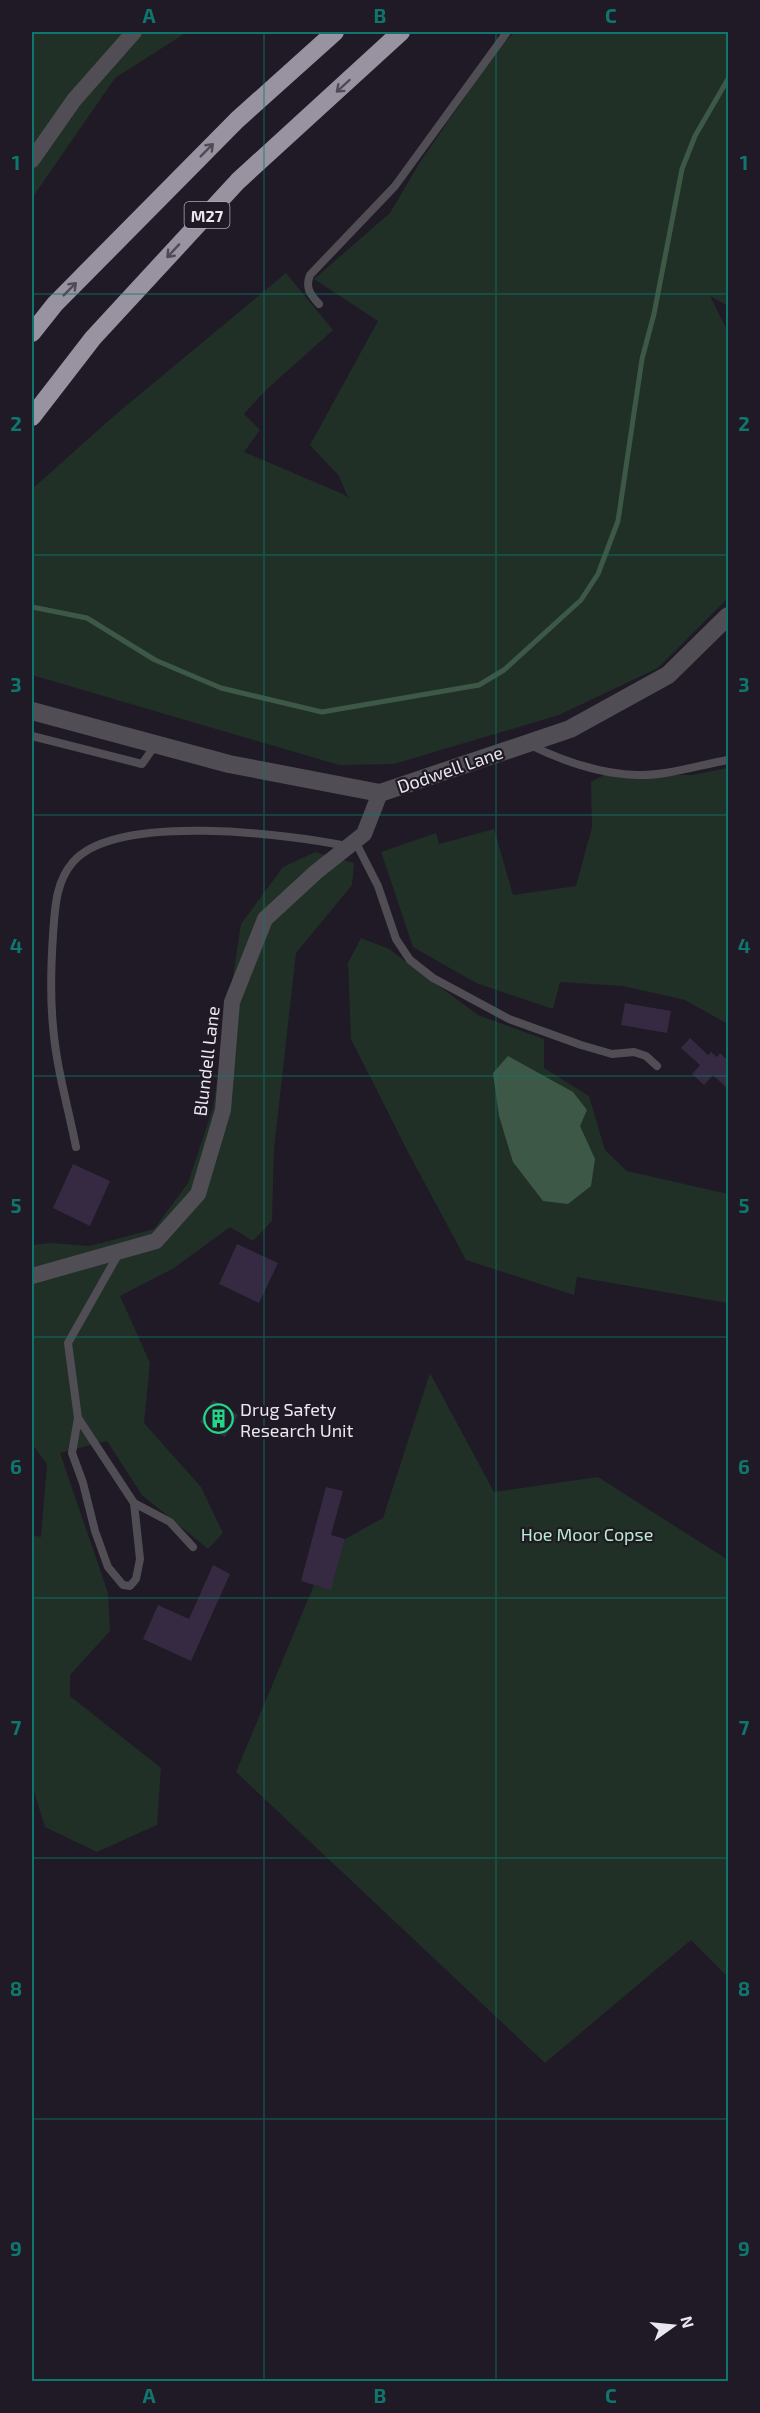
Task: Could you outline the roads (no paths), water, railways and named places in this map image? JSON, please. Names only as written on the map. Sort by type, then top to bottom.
[{"type":"highway","name":"M27","points":[[32,333],[55,304],[237,120],[335,32]]},
{"type":"highway","name":"M27","points":[[32,417],[93,338],[238,181],[401,32]]},
{"type":"highway","name":"M27","points":[[374,58],[413,32]]},
{"type":"street","points":[[32,160],[74,100],[134,32]]},
{"type":"street","name":"Dodwell Lane","points":[[32,711],[229,764],[380,793],[570,729],[668,675],[729,616]]},
{"type":"street","name":"Blundell Lane","points":[[32,1276],[156,1241],[198,1194],[223,1110],[232,1002],[265,919],[316,872],[363,834],[380,793]]},
{"type":"lane","points":[[319,304],[309,292],[306,284],[310,275],[395,186],[507,32]]},
{"type":"lane","points":[[32,736],[142,764],[156,743]]},
{"type":"lane","points":[[527,743],[561,760],[637,775],[729,760]]},
{"type":"lane","points":[[76,1147],[53,1028],[51,975],[55,907],[58,888],[74,861],[107,840],[123,837],[182,831],[266,835],[351,844],[378,886],[396,939],[410,960],[433,978],[509,1018],[612,1054],[634,1052],[646,1056],[657,1066]]},
{"type":"lane","points":[[121,1250],[68,1343],[78,1418],[72,1453],[83,1483],[94,1531],[108,1567],[118,1581],[130,1586],[136,1579],[140,1558],[134,1503]]},
{"type":"lane","points":[[78,1418],[134,1503],[171,1522],[193,1547]]},
{"type":"waterway","points":[[32,607],[87,618],[155,660],[221,688],[322,712],[479,685],[504,670],[581,600],[598,574],[618,521],[642,359],[654,314],[682,169],[695,136],[728,79]]},
{"type":"place","name":"Drug Safety Research Unit","points":[[219,1419]]},
{"type":"park label","name":"Hoe Moor Copse","points":[[587,1534]]}]
